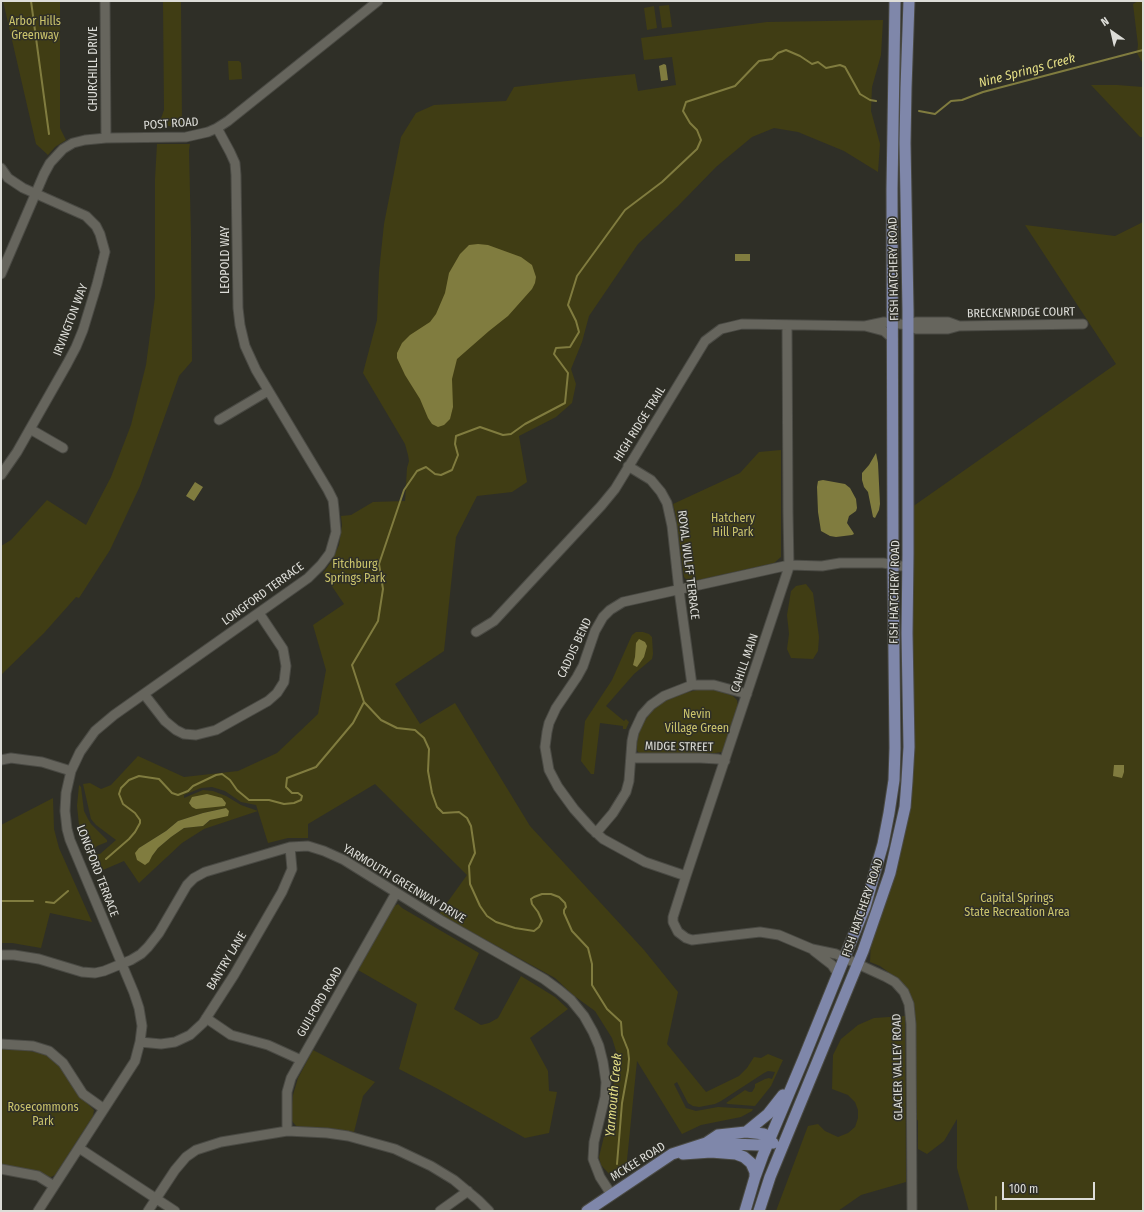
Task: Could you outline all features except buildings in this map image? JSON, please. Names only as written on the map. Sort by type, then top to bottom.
[{"type":"main road","name":"FISH HATCHERY ROAD","points":[[745,1211],[755,1177],[769,1141],[865,907],[881,851],[894,780],[892,189],[895,1]]},
{"type":"main road","name":"FISH HATCHERY ROAD","points":[[759,1211],[764,1193],[777,1160],[858,964],[890,873],[905,807],[908,781],[909,747],[907,633],[908,325],[905,143],[909,1]]},
{"type":"main road","points":[[746,1132],[768,1114],[792,1086]]},
{"type":"main road","name":"MCKEE ROAD","points":[[587,1211],[672,1154],[706,1143],[718,1135],[746,1132],[764,1134],[769,1141],[783,1146]]},
{"type":"main road","name":"MCKEE ROAD","points":[[706,1143],[718,1145],[759,1145],[769,1141]]},
{"type":"main road","points":[[672,1154],[711,1152],[736,1154],[749,1161],[753,1167],[755,1177]]},
{"type":"street","name":"CHURCHILL DRIVE","points":[[105,1],[106,138]]},
{"type":"street","name":"POST ROAD","points":[[1,274],[50,163],[63,149],[73,143],[85,140],[106,138],[186,137],[208,132],[217,128],[228,121],[378,1]]},
{"type":"street","name":"LEOPOLD WAY","points":[[217,128],[230,152],[236,175],[238,308],[245,346],[251,362],[321,478],[332,500],[334,509]]},
{"type":"street","name":"IRVINGTON WAY","points":[[1,168],[8,178],[14,183],[86,216],[96,226],[105,252],[97,284],[80,335],[67,364],[17,452],[1,475]]},
{"type":"street","name":"HIGH RIDGE TRAIL","points":[[476,632],[494,621],[570,541],[615,489],[708,338],[721,329],[734,326],[865,326],[884,322],[908,325]]},
{"type":"street","name":"BRECKENRIDGE COURT","points":[[908,325],[916,329],[948,329],[959,326],[1083,324]]},
{"type":"street","name":"CAHILL MAIN","points":[[787,325],[789,565],[783,588],[673,917],[678,932],[686,938],[692,940],[760,932],[779,935],[812,949],[836,954],[844,958]]},
{"type":"street","name":"HIGH RIDGE TRAIL","points":[[865,326],[884,331],[892,339]]},
{"type":"street","points":[[219,420],[268,391]]},
{"type":"street","points":[[30,430],[63,448]]},
{"type":"street","name":"ROYAL WULFF TERRACE","points":[[628,466],[651,480],[661,492],[667,503],[672,526],[692,685]]},
{"type":"street","name":"LONGFORD TERRACE","points":[[38,1211],[135,1061],[142,1026],[139,1008],[122,963],[74,850],[67,829],[66,799],[71,771],[80,752],[95,731],[114,715],[304,581],[330,553],[336,532],[334,509]]},
{"type":"street","name":"CADDIS BEND","points":[[686,876],[645,862],[609,843],[596,833],[574,809],[551,775],[546,754],[546,740],[549,723],[556,708],[583,666],[595,631],[606,613],[623,602],[789,565],[822,566],[840,563],[883,564],[908,567]]},
{"type":"street","points":[[144,694],[165,721],[176,730],[184,734],[196,735],[216,730],[268,701],[284,682],[286,666],[283,649],[259,613]]},
{"type":"street","points":[[596,833],[613,813],[626,792],[629,782],[634,732],[646,710],[664,696],[692,685],[714,685],[747,694]]},
{"type":"street","points":[[1,760],[11,758],[42,762],[71,771]]},
{"type":"street","name":"MIDGE STREET","points":[[631,758],[698,758],[718,759],[725,762]]},
{"type":"street","name":"YARMOUTH GREENWAY DRIVE","points":[[1,955],[14,955],[39,959],[82,972],[95,973],[122,963],[140,954],[148,947],[159,934],[187,885],[194,878],[205,872],[290,847],[308,846],[338,857],[442,921],[544,979],[563,993],[584,1016],[594,1032],[599,1046],[606,1082],[605,1097],[594,1142],[592,1159],[600,1176],[612,1194]]},
{"type":"street","name":"BANTRY LANE","points":[[140,1042],[161,1044],[176,1042],[190,1035],[206,1018],[234,975],[282,892],[292,869],[290,847]]},
{"type":"street","name":"GUILFORD ROAD","points":[[287,1131],[287,1092],[291,1078],[396,893]]},
{"type":"street","name":"CAHILL MAIN","points":[[812,949],[832,965],[838,974]]},
{"type":"street","name":"GLACIER VALLEY ROAD","points":[[844,958],[894,982],[904,992],[909,1004],[911,1024],[912,1211]]},
{"type":"street","points":[[206,1018],[231,1035],[268,1045],[300,1060]]},
{"type":"street","points":[[1,1044],[33,1046],[50,1051],[64,1063],[84,1094],[104,1109]]},
{"type":"street","points":[[148,1211],[182,1161],[196,1150],[221,1142],[287,1131],[341,1135],[391,1148],[431,1166],[454,1180],[489,1211]]},
{"type":"street","points":[[79,1148],[175,1211]]},
{"type":"street","points":[[1,1169],[38,1176],[54,1186]]},
{"type":"street","points":[[440,1211],[468,1191]]},
{"type":"green space","name":"Arbor Hills Greenway","points":[[3,1],[60,1],[60,128],[66,140],[55,147],[48,155],[36,144]]},
{"type":"green space","points":[[163,1],[181,1],[182,125],[158,127],[164,110]]},
{"type":"green space","points":[[1138,1],[1143,1],[1143,64],[1137,53],[1138,45],[1133,4]]},
{"type":"green space","points":[[669,5],[672,27],[662,28],[659,6]]},
{"type":"green space","points":[[654,6],[657,28],[647,30],[644,8]]},
{"type":"green space","name":"Fitchburg Springs Park","points":[[883,20],[881,55],[872,87],[871,111],[880,144],[878,172],[844,151],[798,132],[774,128],[752,137],[716,167],[638,244],[589,316],[582,342],[571,369],[576,384],[572,403],[556,417],[519,436],[527,482],[512,492],[477,496],[456,537],[444,651],[395,684],[420,724],[455,703],[530,826],[644,950],[678,992],[667,1044],[706,1092],[739,1076],[747,1068],[754,1057],[761,1058],[768,1054],[783,1060],[771,1086],[755,1106],[726,1103],[745,1090],[752,1092],[755,1084],[765,1079],[772,1079],[775,1072],[768,1071],[764,1073],[715,1104],[699,1107],[688,1103],[677,1082],[674,1084],[686,1108],[696,1111],[718,1107],[753,1109],[741,1117],[701,1125],[682,1134],[637,1061],[627,1160],[630,1165],[615,1175],[610,1175],[601,1165],[599,1157],[609,1116],[615,1076],[617,1054],[612,1038],[595,1011],[573,995],[555,978],[439,914],[467,875],[375,784],[308,824],[308,838],[288,838],[268,843],[258,811],[204,829],[182,843],[139,883],[124,861],[96,873],[80,834],[77,806],[79,785],[81,787],[84,811],[88,819],[107,840],[107,842],[97,846],[91,852],[94,855],[100,854],[116,840],[96,825],[91,819],[83,784],[90,783],[101,789],[111,785],[138,756],[184,777],[238,771],[277,753],[318,714],[326,670],[313,625],[344,604],[323,573],[331,562],[339,545],[342,525],[341,516],[351,515],[373,502],[405,501],[407,468],[409,461],[405,444],[363,373],[377,320],[379,272],[384,224],[401,137],[416,113],[434,105],[506,101],[514,87],[585,79],[635,74],[638,91],[676,85],[672,57],[644,60],[641,38],[767,22]],"holes":[[[212,787],[225,791],[241,802],[256,805],[258,811],[241,805],[226,796],[213,791],[203,790],[184,798],[184,795],[201,788]],[[226,808],[203,826],[184,828],[158,848],[152,856],[139,848],[166,831],[178,821]]]},
{"type":"green space","points":[[228,61],[239,61],[241,63],[242,79],[229,80]]},
{"type":"green space","points":[[1091,85],[1143,87],[1143,137],[1140,137]]},
{"type":"green space","points":[[157,144],[190,144],[192,361],[179,376],[140,486],[110,550],[79,598],[76,597],[44,633],[1,675],[1,546],[11,540],[47,500],[86,525],[111,477],[131,425],[146,365],[155,297],[155,179]]},
{"type":"green space","name":"Capital Springs State Recreation Area","points":[[1143,222],[1143,1211],[969,1211],[957,1168],[957,1119],[944,1141],[927,1154],[918,1149],[918,1120],[914,1122],[913,1018],[899,980],[880,966],[870,962],[871,938],[893,880],[913,693],[912,507],[1116,364],[1025,225],[1115,236]]},
{"type":"green space","name":"Hatchery Hill Park","points":[[781,450],[781,557],[774,563],[689,582],[684,577],[673,504],[740,473],[759,452]]},
{"type":"green space","points":[[806,584],[813,593],[819,637],[818,651],[813,659],[791,658],[787,649],[789,634],[787,615],[791,591],[796,586]]},
{"type":"green space","points":[[636,632],[643,632],[652,637],[652,659],[634,674],[606,706],[624,721],[626,719],[629,722],[626,729],[623,729],[623,726],[600,723],[594,774],[591,774],[581,761],[585,721],[612,680],[632,635]]},
{"type":"green space","name":"Nevin Village Green","points":[[701,689],[712,689],[722,692],[733,696],[737,700],[738,706],[722,752],[642,754],[638,752],[636,748],[639,732],[643,723],[652,711],[661,703],[673,696]]},
{"type":"green space","points":[[53,798],[54,829],[59,848],[92,922],[50,913],[41,948],[12,943],[1,943],[1,825]]},
{"type":"green space","points":[[398,904],[402,908],[479,953],[454,1009],[481,1025],[489,1023],[498,1018],[521,976],[555,997],[568,1009],[530,1038],[548,1071],[549,1091],[557,1092],[549,1133],[525,1138],[399,1069],[417,1004],[358,970],[394,906]]},
{"type":"green space","points":[[905,1016],[906,1182],[861,1195],[838,1211],[776,1211],[808,1126],[818,1124],[825,1131],[838,1137],[848,1133],[855,1127],[858,1118],[858,1110],[855,1102],[848,1095],[832,1089],[833,1055],[841,1039],[858,1025],[874,1018]]},
{"type":"green space","name":"Rosecommons Park","points":[[8,1047],[45,1054],[60,1065],[83,1099],[94,1110],[93,1116],[55,1175],[51,1177],[35,1171],[1,1165],[1,1049]]},
{"type":"green space","points":[[313,1050],[375,1082],[363,1096],[354,1132],[330,1128],[297,1127],[292,1121],[291,1113],[293,1095],[298,1078]]},
{"type":"shaded area","points":[[664,64],[666,65],[668,80],[661,81],[659,66]]},
{"type":"shaded area","points":[[469,245],[488,245],[521,257],[532,265],[536,277],[535,283],[532,289],[508,316],[457,359],[452,379],[453,407],[450,419],[444,425],[438,427],[432,424],[428,418],[420,399],[405,375],[397,358],[397,353],[402,343],[410,335],[430,322],[436,314],[445,293],[449,273],[460,254]]},
{"type":"shaded area","points":[[735,254],[750,254],[750,261],[735,261]]},
{"type":"shaded area","points":[[876,453],[878,463],[880,504],[875,518],[873,517],[868,492],[864,487],[862,473]]},
{"type":"shaded area","points":[[823,480],[845,484],[850,488],[856,499],[857,508],[856,511],[849,516],[847,523],[854,534],[836,537],[830,536],[821,531],[818,512],[817,487],[818,481]]},
{"type":"shaded area","points":[[195,482],[203,487],[194,501],[186,496]]},
{"type":"shaded area","points":[[639,639],[645,642],[647,646],[644,657],[637,667],[633,665],[636,643]]},
{"type":"shaded area","points":[[1114,765],[1124,765],[1122,778],[1113,776]]},
{"type":"shaded area","points":[[207,794],[222,798],[226,803],[225,806],[196,809],[189,803],[192,797]]},
{"type":"shaded area","points":[[226,808],[229,811],[228,816],[210,820],[203,826],[184,828],[171,837],[158,848],[149,862],[145,865],[137,860],[135,853],[139,848],[166,831],[178,821]]},
{"type":"waterway","points":[[31,1],[49,134]]},
{"type":"waterway","name":"Nine Springs Creek","points":[[617,1164],[622,1103],[628,1070],[628,1050],[622,1035],[621,1022],[607,1009],[592,985],[592,964],[588,948],[572,931],[564,913],[566,907],[565,903],[559,897],[551,894],[542,894],[531,899],[532,904],[542,921],[539,927],[534,931],[515,928],[496,922],[487,916],[480,906],[470,884],[469,866],[475,853],[471,826],[467,818],[459,812],[443,813],[437,807],[432,793],[428,771],[429,749],[424,738],[415,730],[397,728],[381,720],[364,702],[352,665],[378,621],[383,589],[379,564],[404,490],[417,471],[426,467],[435,474],[441,475],[452,470],[458,455],[455,444],[456,436],[480,427],[503,435],[511,434],[525,424],[565,403],[568,373],[554,354],[556,348],[570,347],[579,332],[576,321],[568,305],[577,276],[625,210],[662,182],[697,149],[701,140],[697,130],[690,123],[683,111],[686,102],[735,86],[759,61],[772,59],[778,53],[786,50],[800,56],[812,64],[818,62],[826,68],[840,65],[845,67],[860,94],[870,100],[876,101]]},
{"type":"waterway","name":"Nine Springs Creek","points":[[919,111],[935,114],[951,101],[962,100],[983,92],[1143,50]]},
{"type":"waterway","name":"Nine Springs Creek","points":[[106,859],[129,839],[140,823],[140,820],[135,813],[123,804],[119,794],[121,788],[129,780],[139,776],[159,779],[172,793],[178,795],[216,775],[222,774],[230,780],[237,790],[249,800],[269,800],[284,804],[294,803],[301,800],[302,796],[298,793],[292,793],[286,787],[287,778],[316,767],[353,723],[364,702]]},
{"type":"waterway","points":[[46,902],[54,903],[68,891]]},
{"type":"waterway","name":"Nine Springs Creek","points":[[1,901],[33,901]]},
{"type":"waterway","points":[[996,1197],[996,1211]]},
{"type":"water label","name":"Yarmouth Creek","points":[[614,1095]]}]
